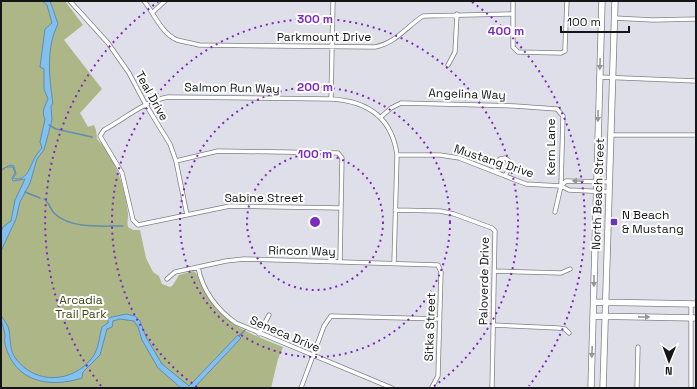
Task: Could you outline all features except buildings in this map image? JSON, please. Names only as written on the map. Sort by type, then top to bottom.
[{"type":"main road","name":"North Beach Street","points":[[591,388],[602,1]]},
{"type":"main road","name":"North Beach Street","points":[[603,388],[615,1]]},
{"type":"main road","points":[[594,302],[694,304]]},
{"type":"main road","points":[[593,316],[694,318]]},
{"type":"street","name":"Teal Drive","points":[[70,1],[108,43],[129,73],[146,105],[170,144],[176,161],[187,215]]},
{"type":"street","name":"Parkmount Drive","points":[[144,1],[153,12],[165,32],[176,40],[199,45],[332,48],[375,47],[384,46],[390,43],[413,22],[423,16],[457,14],[513,14]]},
{"type":"street","points":[[153,12],[165,1]]},
{"type":"street","points":[[331,99],[333,1]]},
{"type":"street","points":[[513,1],[513,47],[518,52],[561,53],[565,51],[567,1]]},
{"type":"street","points":[[448,65],[455,52],[457,14]]},
{"type":"street","points":[[614,18],[659,20],[696,19]]},
{"type":"street","points":[[599,77],[696,81]]},
{"type":"street","name":"Salmon Run Way","points":[[187,215],[148,224],[136,224],[122,173],[100,136],[104,130],[159,99],[347,100],[368,107],[381,118],[395,142],[397,155],[394,263]]},
{"type":"street","name":"Angelina Way","points":[[381,118],[391,108],[401,103],[515,106],[558,109]]},
{"type":"street","name":"Kern Lane","points":[[555,212],[561,186],[563,116],[558,109]]},
{"type":"street","points":[[611,135],[696,135]]},
{"type":"street","points":[[176,161],[218,151],[338,153],[342,158],[340,262]]},
{"type":"street","name":"Mustang Drive","points":[[397,155],[440,155],[460,158],[526,184],[561,186],[569,190],[610,192]]},
{"type":"street","points":[[496,172],[500,159],[505,158],[508,160],[509,168],[505,176]]},
{"type":"street","name":"Mustang Drive","points":[[561,186],[566,181],[610,182]]},
{"type":"street","name":"Sabine Street","points":[[187,215],[230,206],[341,208]]},
{"type":"street","name":"Paloverde Drive","points":[[395,210],[440,211],[454,214],[492,228],[496,233],[492,388]]},
{"type":"street","name":"Rincon Way","points":[[168,279],[175,272],[244,259],[434,264],[440,266]]},
{"type":"street","name":"Sitka Street","points":[[432,387],[438,376],[442,272],[440,266]]},
{"type":"street","name":"Seneca Drive","points":[[198,267],[202,283],[221,310],[236,323],[258,334],[392,388]]},
{"type":"street","points":[[495,271],[561,273],[570,269]]},
{"type":"street","points":[[691,388],[694,304]]},
{"type":"street","points":[[258,334],[269,315]]},
{"type":"street","points":[[301,388],[312,356],[328,319],[331,316],[440,319]]},
{"type":"street","points":[[494,325],[558,328],[565,329],[569,333]]},
{"type":"street","points":[[637,388],[638,347]]},
{"type":"green space","name":"Arcadia Trail Park","points":[[1,1],[65,1],[83,25],[64,40],[102,89],[80,113],[88,127],[94,125],[97,139],[104,147],[114,164],[125,194],[128,227],[133,230],[140,230],[146,258],[153,272],[159,276],[162,284],[170,287],[179,275],[193,271],[196,273],[212,302],[230,321],[252,334],[283,347],[278,359],[271,388],[1,388]]},
{"type":"water","points":[[42,1],[50,1],[58,24],[54,33],[50,53],[50,83],[53,103],[51,106],[52,120],[44,150],[37,159],[30,183],[20,202],[16,219],[1,251],[1,232],[3,227],[11,221],[15,200],[25,179],[13,181],[12,178],[15,173],[13,167],[6,167],[10,165],[14,166],[16,174],[13,178],[21,178],[27,173],[42,148],[40,142],[45,119],[43,111],[48,99],[44,89],[44,69],[40,67],[45,29],[52,23],[47,5]]},
{"type":"water","points":[[126,314],[135,316],[140,321],[146,337],[162,364],[189,386],[238,335],[241,338],[194,388],[181,388],[158,368],[142,340],[138,327],[134,321],[120,319],[113,321],[112,327],[107,329],[100,355],[83,372],[82,378],[57,383],[34,379],[24,374],[16,366],[9,357],[1,321],[1,316],[8,328],[11,349],[16,359],[24,367],[34,373],[44,377],[54,378],[74,372],[84,366],[94,354],[102,327],[108,323],[108,318]]},
{"type":"waterway","points":[[49,125],[56,129],[92,137]]},
{"type":"waterway","points":[[25,192],[40,198]]},
{"type":"waterway","points":[[44,199],[48,202],[55,214],[69,222],[87,226],[123,226]]},
{"type":"waterway","points":[[239,336],[245,330]]},
{"type":"place","name":"N Beach & Mustang","points":[[614,222]]}]
